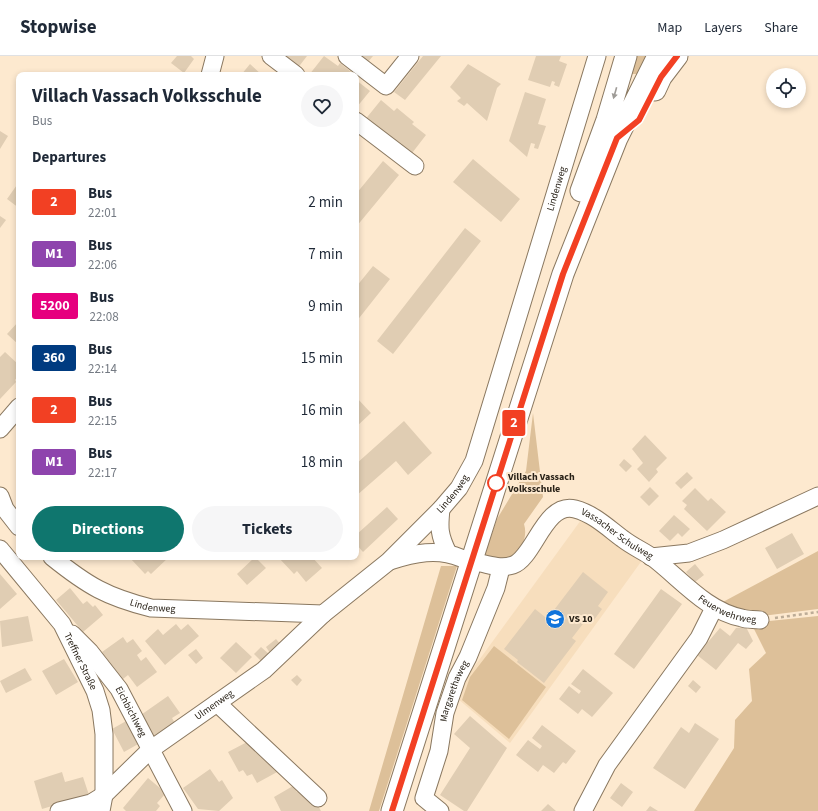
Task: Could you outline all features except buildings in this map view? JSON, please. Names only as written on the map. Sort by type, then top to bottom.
[{"type":"main road","points":[[563,274],[561,245],[607,120],[626,56]]},
{"type":"main road","points":[[392,811],[563,274],[617,138],[658,56]]},
{"type":"main road","points":[[617,138],[639,120],[661,77],[677,56]]},
{"type":"street","points":[[211,72],[215,56]]},
{"type":"street","points":[[271,56],[292,72]]},
{"type":"street","points":[[347,56],[386,86],[410,56]]},
{"type":"street","name":"Lindenweg","points":[[56,560],[98,590],[124,601],[151,608],[323,614],[388,562],[441,509],[459,488],[474,461],[597,56]]},
{"type":"street","points":[[359,123],[415,166]]},
{"type":"street","points":[[0,429],[16,410]]},
{"type":"street","points":[[0,496],[5,509],[16,523]]},
{"type":"street","name":"Vassacher Schulweg","points":[[501,568],[514,565],[523,559],[540,531],[551,518],[562,511],[573,508],[592,515],[625,541],[651,557],[688,553],[723,540],[818,496]]},
{"type":"street","points":[[388,562],[408,555],[432,552],[455,555],[442,540],[439,528],[441,509]]},
{"type":"street","name":"Treffner Straße","points":[[0,549],[62,624],[95,691],[101,710],[104,734],[103,803]]},
{"type":"street","name":"Feuerwehrweg","points":[[651,557],[714,608],[741,618],[760,620]]},
{"type":"street","points":[[480,563],[501,568]]},
{"type":"street","name":"Margarethaweg","points":[[440,811],[424,798],[438,751],[445,713],[456,678],[468,657],[496,588],[501,568]]},
{"type":"street","points":[[583,811],[607,765],[699,638],[714,608]]},
{"type":"street","name":"Ulmenweg","points":[[103,803],[150,750],[264,670],[323,614]]},
{"type":"street","name":"Eichbichlweg","points":[[62,624],[90,652],[118,689],[183,811]]},
{"type":"street","points":[[217,703],[318,798]]},
{"type":"street","points":[[58,811],[91,803],[103,803]]},
{"type":"path","name":"Feuerwehrweg","points":[[760,620],[818,612]]},
{"type":"shaded area","points":[[633,56],[647,56],[637,74],[632,74],[629,68]]},
{"type":"shaded area","points":[[533,413],[543,497],[524,524],[525,536],[521,547],[517,552],[506,559],[500,560],[484,557],[497,519],[526,471]]},
{"type":"shaded area","name":"VS 10","points":[[581,520],[597,528],[643,559],[510,743],[458,699],[466,678]]},
{"type":"shaded area","points":[[818,551],[818,609],[762,616],[721,603]]},
{"type":"shaded area","points":[[441,566],[457,566],[379,811],[369,811]]},
{"type":"shaded area","points":[[818,616],[818,811],[694,811],[734,748],[735,720],[752,701],[749,669],[766,653],[751,623]]},
{"type":"shaded area","points":[[494,646],[546,687],[509,739],[462,700],[470,677]]},
{"type":"bus line","name":"2","points":[[392,811],[546,323],[563,274],[617,138],[639,120],[661,77],[677,56]]},
{"type":"place","name":"Villach Vassach Volksschule","points":[[496,483]]},
{"type":"place","name":"VS 10","points":[[555,619]]}]
